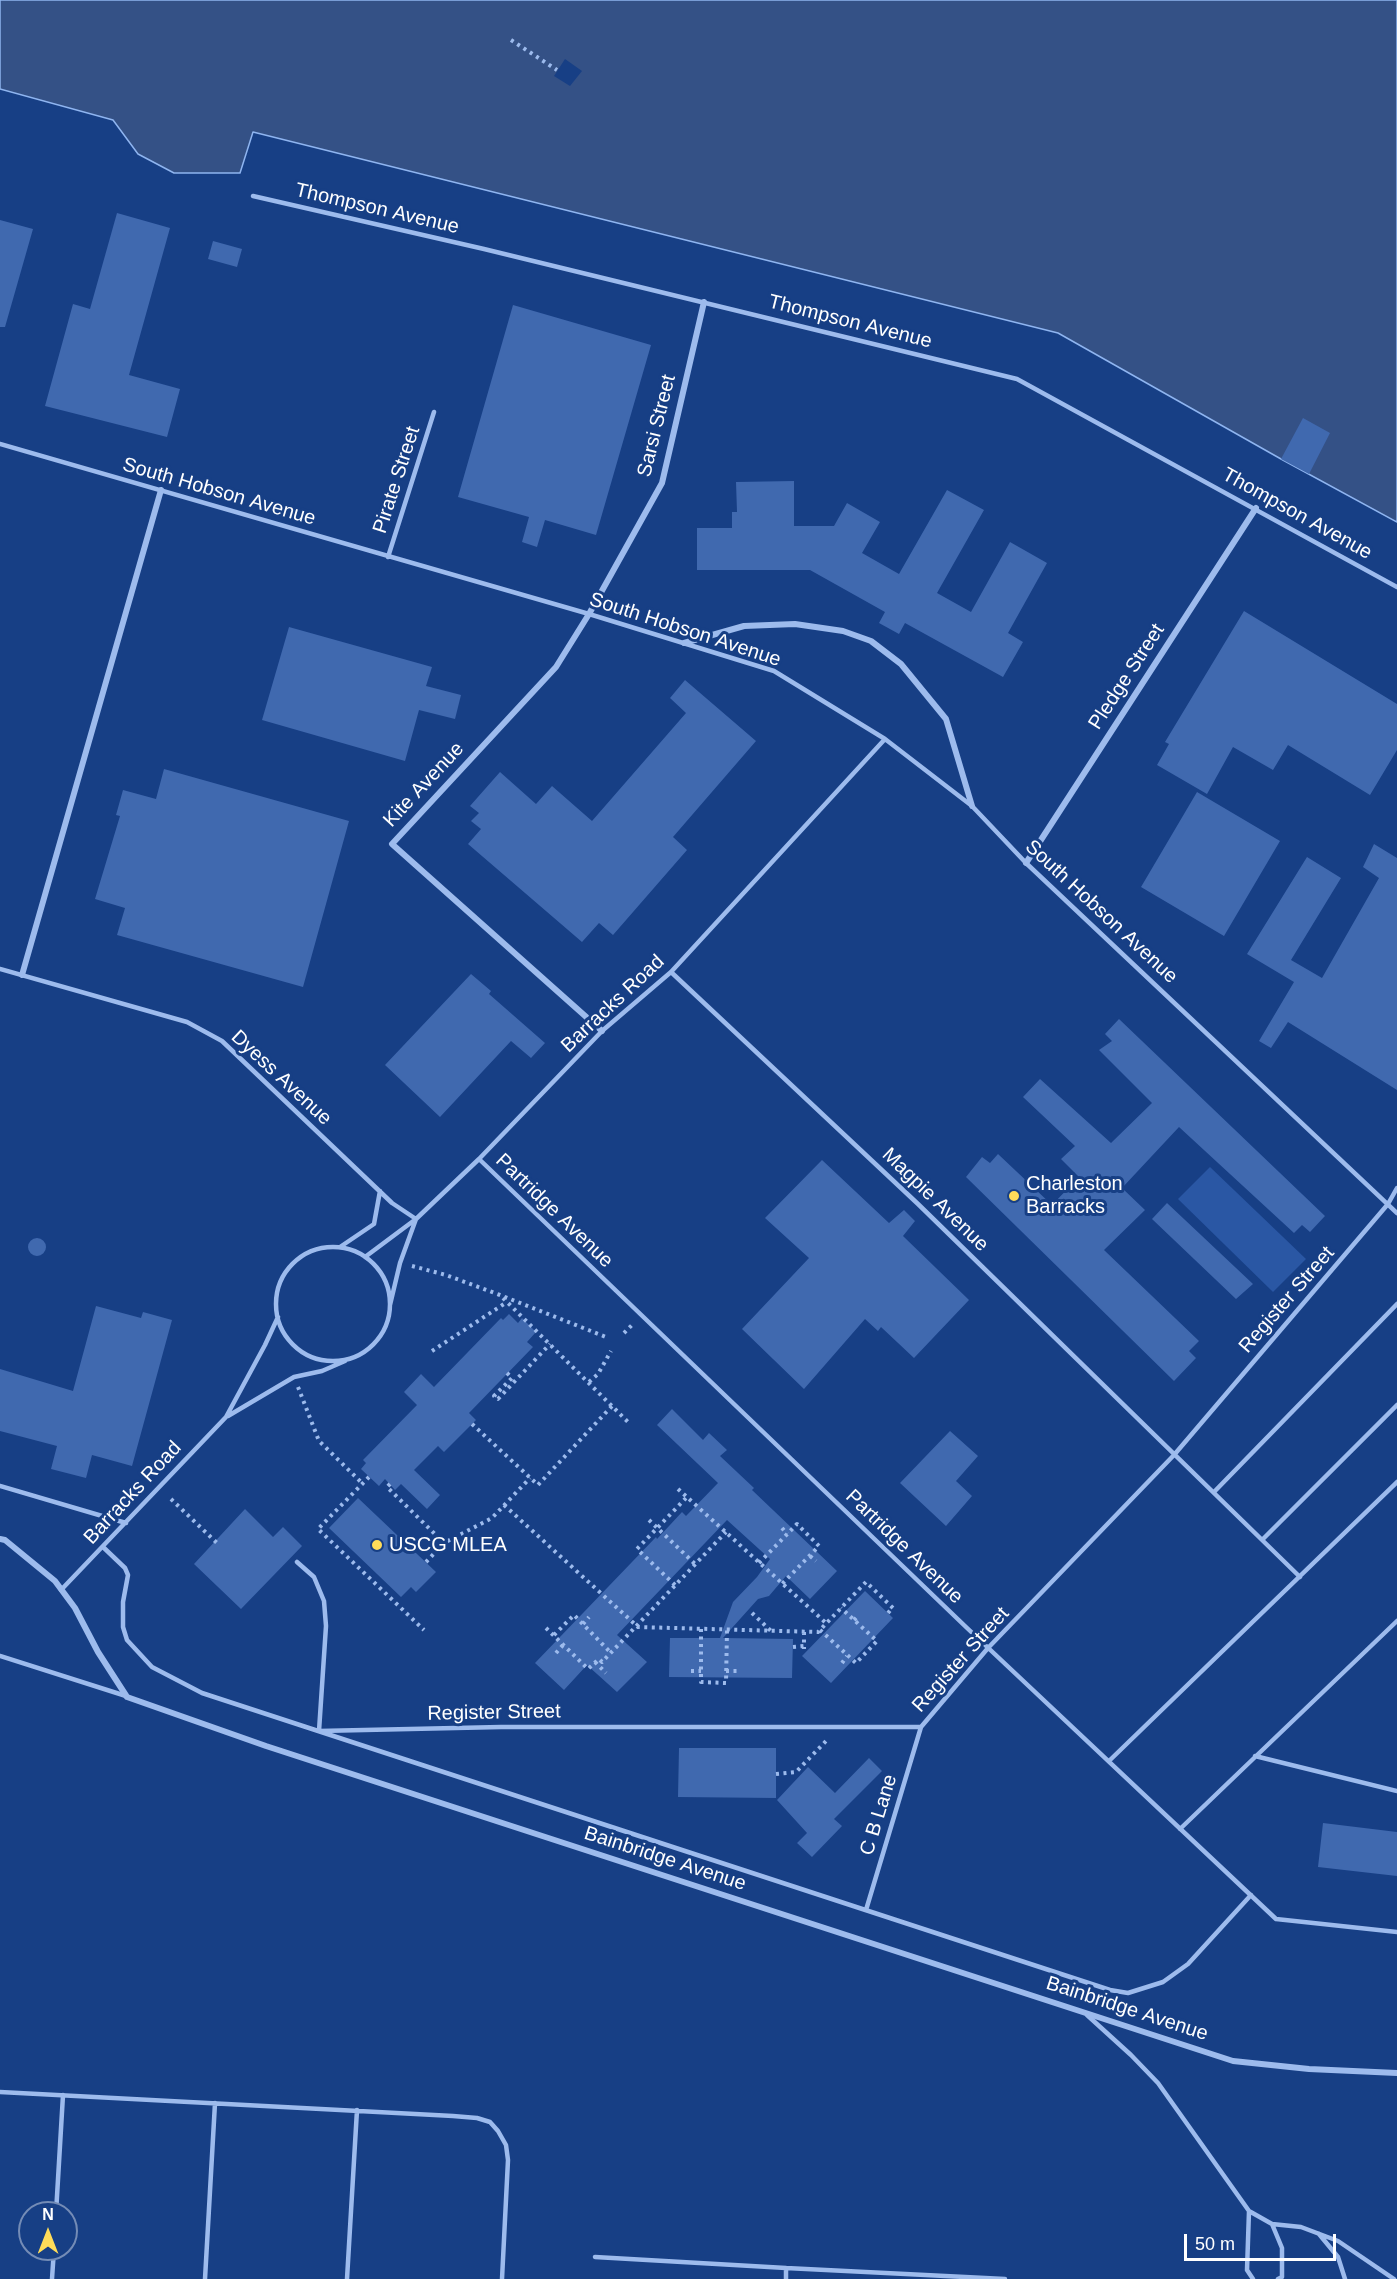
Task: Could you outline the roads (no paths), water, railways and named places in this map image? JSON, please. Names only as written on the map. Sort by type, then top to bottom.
[{"type":"street","name":"Sarsi Street","points":[[589,614],[662,483],[704,302]]},
{"type":"street","points":[[22,975],[161,490]]},
{"type":"street","name":"Pledge Street","points":[[1026,863],[1256,508]]},
{"type":"street","name":"Kite Avenue","points":[[589,614],[556,667],[392,843],[602,1031]]},
{"type":"street","points":[[684,643],[744,626],[795,624],[843,631],[871,641],[901,664],[946,718],[972,806]]},
{"type":"street","points":[[0,1539],[5,1540],[55,1581],[75,1608],[98,1652],[127,1697]]},
{"type":"street","name":"Bainbridge Avenue","points":[[127,1697],[266,1746],[1233,2061],[1309,2069],[1397,2073]]},
{"type":"lane","name":"Thompson Avenue","points":[[253,196],[484,249],[1017,379],[1397,587]]},
{"type":"lane","name":"Pirate Street","points":[[388,556],[434,412]]},
{"type":"lane","name":"South Hobson Avenue","points":[[0,444],[589,614],[774,671],[885,739],[972,806],[1026,863],[1397,1213]]},
{"type":"lane","name":"Barracks Road","points":[[390,1305],[400,1263],[416,1220],[479,1160],[602,1031],[671,972],[885,739]]},
{"type":"lane","name":"Dyess Avenue","points":[[0,969],[187,1022],[222,1041],[380,1191],[416,1220]]},
{"type":"lane","name":"Magpie Avenue","points":[[671,972],[918,1204],[1300,1577]]},
{"type":"lane","name":"Partridge Avenue","points":[[479,1160],[988,1648],[1276,1919],[1397,1932]]},
{"type":"lane","name":"Register Street","points":[[319,1731],[501,1727],[921,1727],[988,1648],[1174,1455],[1389,1204],[1397,1188]]},
{"type":"lane","points":[[340,1247],[374,1224],[380,1191]]},
{"type":"lane","points":[[365,1257],[416,1220]]},
{"type":"lane","points":[[226,1417],[294,1377],[322,1371],[352,1358],[369,1348],[382,1334],[390,1316],[390,1296],[384,1277],[372,1262],[357,1252],[340,1247],[322,1248],[305,1254],[291,1266],[281,1281],[277,1298],[278,1316],[284,1333],[296,1347],[313,1357],[332,1361],[352,1358]]},
{"type":"lane","points":[[1214,1492],[1397,1304]]},
{"type":"lane","points":[[226,1417],[265,1346],[278,1316]]},
{"type":"lane","points":[[1263,1539],[1397,1405]]},
{"type":"lane","name":"Barracks Road","points":[[61,1590],[226,1417]]},
{"type":"lane","points":[[1109,1761],[1397,1482]]},
{"type":"lane","points":[[0,1486],[126,1523]]},
{"type":"lane","points":[[103,1546],[125,1568],[128,1575],[123,1602],[123,1627],[127,1640],[152,1667],[202,1693],[1110,1990],[1128,1993],[1163,1982],[1188,1964],[1251,1894]]},
{"type":"lane","points":[[297,1562],[315,1577],[324,1601],[326,1626],[319,1731]]},
{"type":"lane","points":[[1180,1828],[1397,1622]]},
{"type":"lane","points":[[0,1656],[127,1697]]},
{"type":"lane","name":"C B Lane","points":[[866,1910],[921,1727]]},
{"type":"lane","points":[[1255,1756],[1397,1791]]},
{"type":"lane","points":[[1084,2013],[1158,2083],[1249,2211],[1272,2224],[1301,2227],[1338,2241],[1394,2279]]},
{"type":"lane","points":[[0,2092],[357,2110],[477,2118],[490,2122],[506,2145],[508,2160],[502,2279]]},
{"type":"lane","points":[[57,2201],[63,2095]]},
{"type":"lane","points":[[206,2279],[215,2103]]},
{"type":"lane","points":[[347,2279],[357,2110]]},
{"type":"lane","points":[[1249,2211],[1247,2270],[1253,2279]]},
{"type":"lane","points":[[1272,2224],[1282,2248],[1282,2277],[1278,2279]]},
{"type":"lane","points":[[1317,2232],[1338,2257],[1345,2279]]},
{"type":"lane","points":[[595,2257],[1005,2279]]},
{"type":"lane","points":[[52,2279],[53,2261]]},
{"type":"lane","points":[[786,2268],[786,2279]]},
{"type":"place","name":"Charleston Barracks","points":[[1014,1196]]},
{"type":"place","name":"USCG MLEA","points":[[377,1545]]}]
